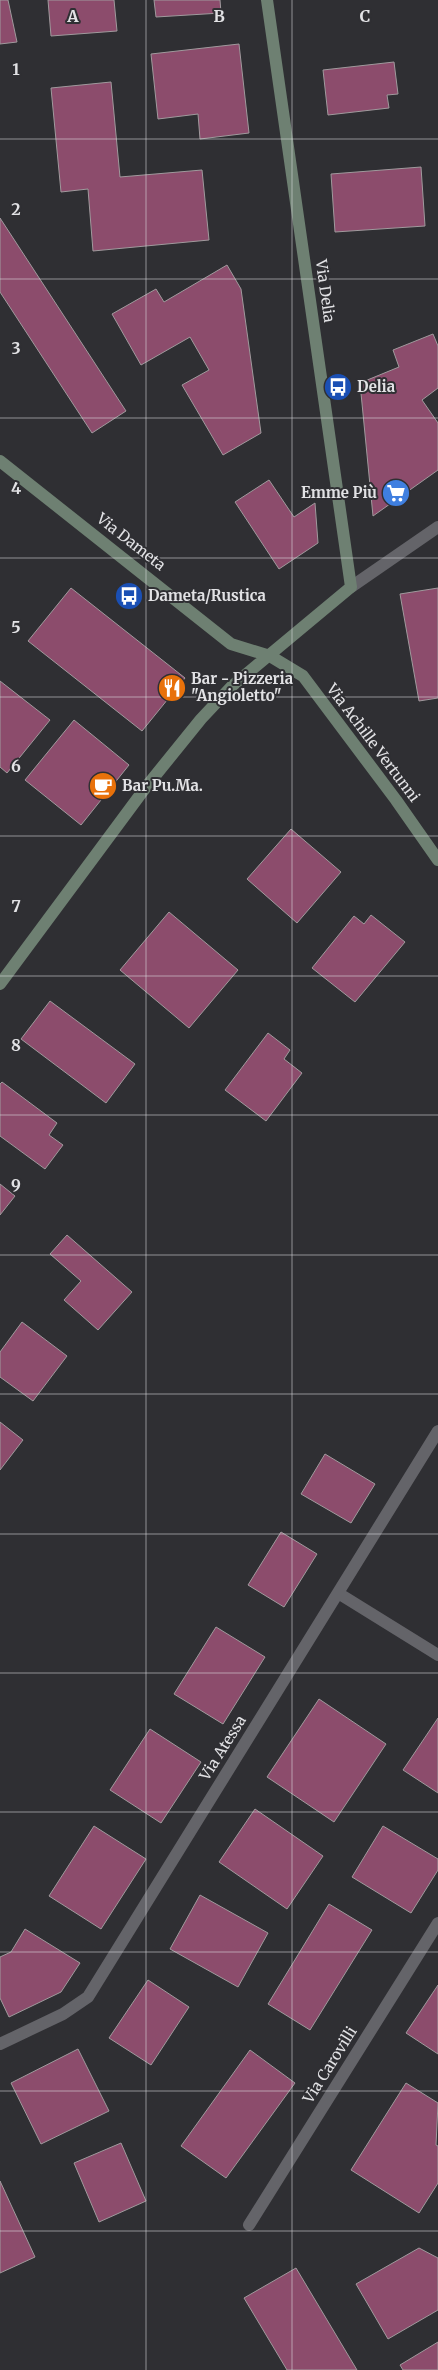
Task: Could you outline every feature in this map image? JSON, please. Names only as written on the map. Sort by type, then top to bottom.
[{"type":"street","name":"Via Delia","points":[[267,0],[351,587]]},
{"type":"street","name":"Via Dameta","points":[[0,462],[231,644],[270,656]]},
{"type":"street","points":[[0,984],[146,787],[201,719],[232,686],[351,587],[438,527]]},
{"type":"street","name":"Via Achille Vertunni","points":[[270,656],[303,676],[396,800],[438,860]]},
{"type":"street","name":"Via Atessa","points":[[0,2044],[63,2014],[88,1997],[438,1431]]},
{"type":"street","points":[[338,1593],[438,1654]]},
{"type":"street","name":"Via Carovilli","points":[[249,2225],[438,1923]]},
{"type":"building","points":[[0,0],[8,0],[17,42],[0,44]]},
{"type":"building","points":[[48,0],[114,0],[117,31],[51,36]]},
{"type":"building","points":[[154,0],[220,0],[221,13],[156,17]]},
{"type":"building","points":[[239,44],[249,133],[200,139],[198,114],[158,119],[151,54]]},
{"type":"building","points":[[394,62],[398,94],[387,95],[389,108],[328,115],[323,70]]},
{"type":"building","points":[[111,82],[120,177],[202,170],[209,240],[93,251],[88,189],[61,192],[51,88]]},
{"type":"building","points":[[421,167],[425,226],[335,232],[331,174]]},
{"type":"building","points":[[0,218],[126,411],[92,433],[0,292]]},
{"type":"building","points":[[227,265],[241,289],[261,433],[223,455],[182,385],[209,370],[190,337],[141,365],[112,314],[156,289],[164,302]]},
{"type":"building","points":[[433,334],[438,346],[438,388],[422,400],[438,423],[438,470],[373,516],[360,383],[399,367],[393,350]]},
{"type":"building","points":[[269,480],[294,517],[315,503],[318,543],[279,569],[235,502]]},
{"type":"building","points":[[71,588],[185,678],[142,731],[28,641]]},
{"type":"building","points":[[438,588],[438,698],[419,701],[400,594]]},
{"type":"building","points":[[0,681],[50,720],[7,773],[0,767]]},
{"type":"building","points":[[74,720],[129,765],[81,825],[25,780]]},
{"type":"building","points":[[291,829],[341,872],[297,923],[247,879]]},
{"type":"building","points":[[169,912],[238,970],[189,1028],[120,970]]},
{"type":"building","points":[[371,915],[405,942],[355,1002],[312,968],[354,916],[364,924]]},
{"type":"building","points":[[50,1001],[135,1064],[106,1103],[21,1039]]},
{"type":"building","points":[[268,1033],[290,1050],[284,1059],[302,1073],[266,1121],[225,1090]]},
{"type":"building","points":[[2,1082],[57,1123],[49,1135],[63,1145],[45,1169],[0,1136],[0,1084]]},
{"type":"building","points":[[0,1184],[15,1196],[0,1215]]},
{"type":"building","points":[[67,1235],[132,1292],[98,1330],[64,1300],[81,1281],[50,1254]]},
{"type":"building","points":[[22,1322],[67,1356],[33,1401],[0,1377],[0,1352]]},
{"type":"building","points":[[0,1422],[23,1440],[0,1470]]},
{"type":"building","points":[[325,1454],[375,1484],[351,1523],[301,1494]]},
{"type":"building","points":[[281,1532],[317,1554],[284,1607],[248,1585]]},
{"type":"building","points":[[216,1627],[265,1657],[223,1724],[174,1694]]},
{"type":"building","points":[[319,1699],[386,1744],[334,1822],[267,1777]]},
{"type":"building","points":[[438,1718],[438,1793],[403,1770]]},
{"type":"building","points":[[150,1729],[201,1762],[161,1823],[110,1790]]},
{"type":"building","points":[[255,1809],[323,1856],[287,1909],[219,1862]]},
{"type":"building","points":[[94,1826],[146,1859],[101,1929],[49,1896]]},
{"type":"building","points":[[383,1826],[438,1859],[438,1870],[411,1913],[352,1877]]},
{"type":"building","points":[[200,1895],[268,1933],[238,1987],[170,1949]]},
{"type":"building","points":[[329,1904],[372,1930],[310,2030],[268,2004]]},
{"type":"building","points":[[25,1929],[80,1963],[61,1992],[9,2017],[0,1998],[0,1957],[11,1952]]},
{"type":"building","points":[[148,1980],[189,2007],[151,2065],[109,2038]]},
{"type":"building","points":[[438,1985],[438,2054],[406,2033]]},
{"type":"building","points":[[78,2049],[109,2111],[41,2144],[11,2083]]},
{"type":"building","points":[[250,2050],[295,2083],[226,2178],[181,2146]]},
{"type":"building","points":[[406,2083],[438,2103],[436,2145],[438,2146],[438,2183],[419,2213],[351,2170]]},
{"type":"building","points":[[121,2143],[146,2201],[99,2222],[74,2163]]},
{"type":"building","points":[[0,2181],[35,2257],[0,2273]]},
{"type":"building","points":[[419,2248],[438,2258],[438,2310],[388,2339],[356,2284]]},
{"type":"building","points":[[296,2268],[357,2370],[287,2370],[244,2298]]},
{"type":"building","points":[[438,2342],[438,2370],[403,2370],[400,2365]]},
{"type":"place","name":"Delia","points":[[338,387]]},
{"type":"place","name":"Emme Più","points":[[396,493]]},
{"type":"place","name":"Dameta/Rustica","points":[[129,596]]},
{"type":"place","name":"Bar - Pizzeria \"Angioletto\"","points":[[172,688]]},
{"type":"place","name":"Bar Pu.Ma.","points":[[103,786]]}]
